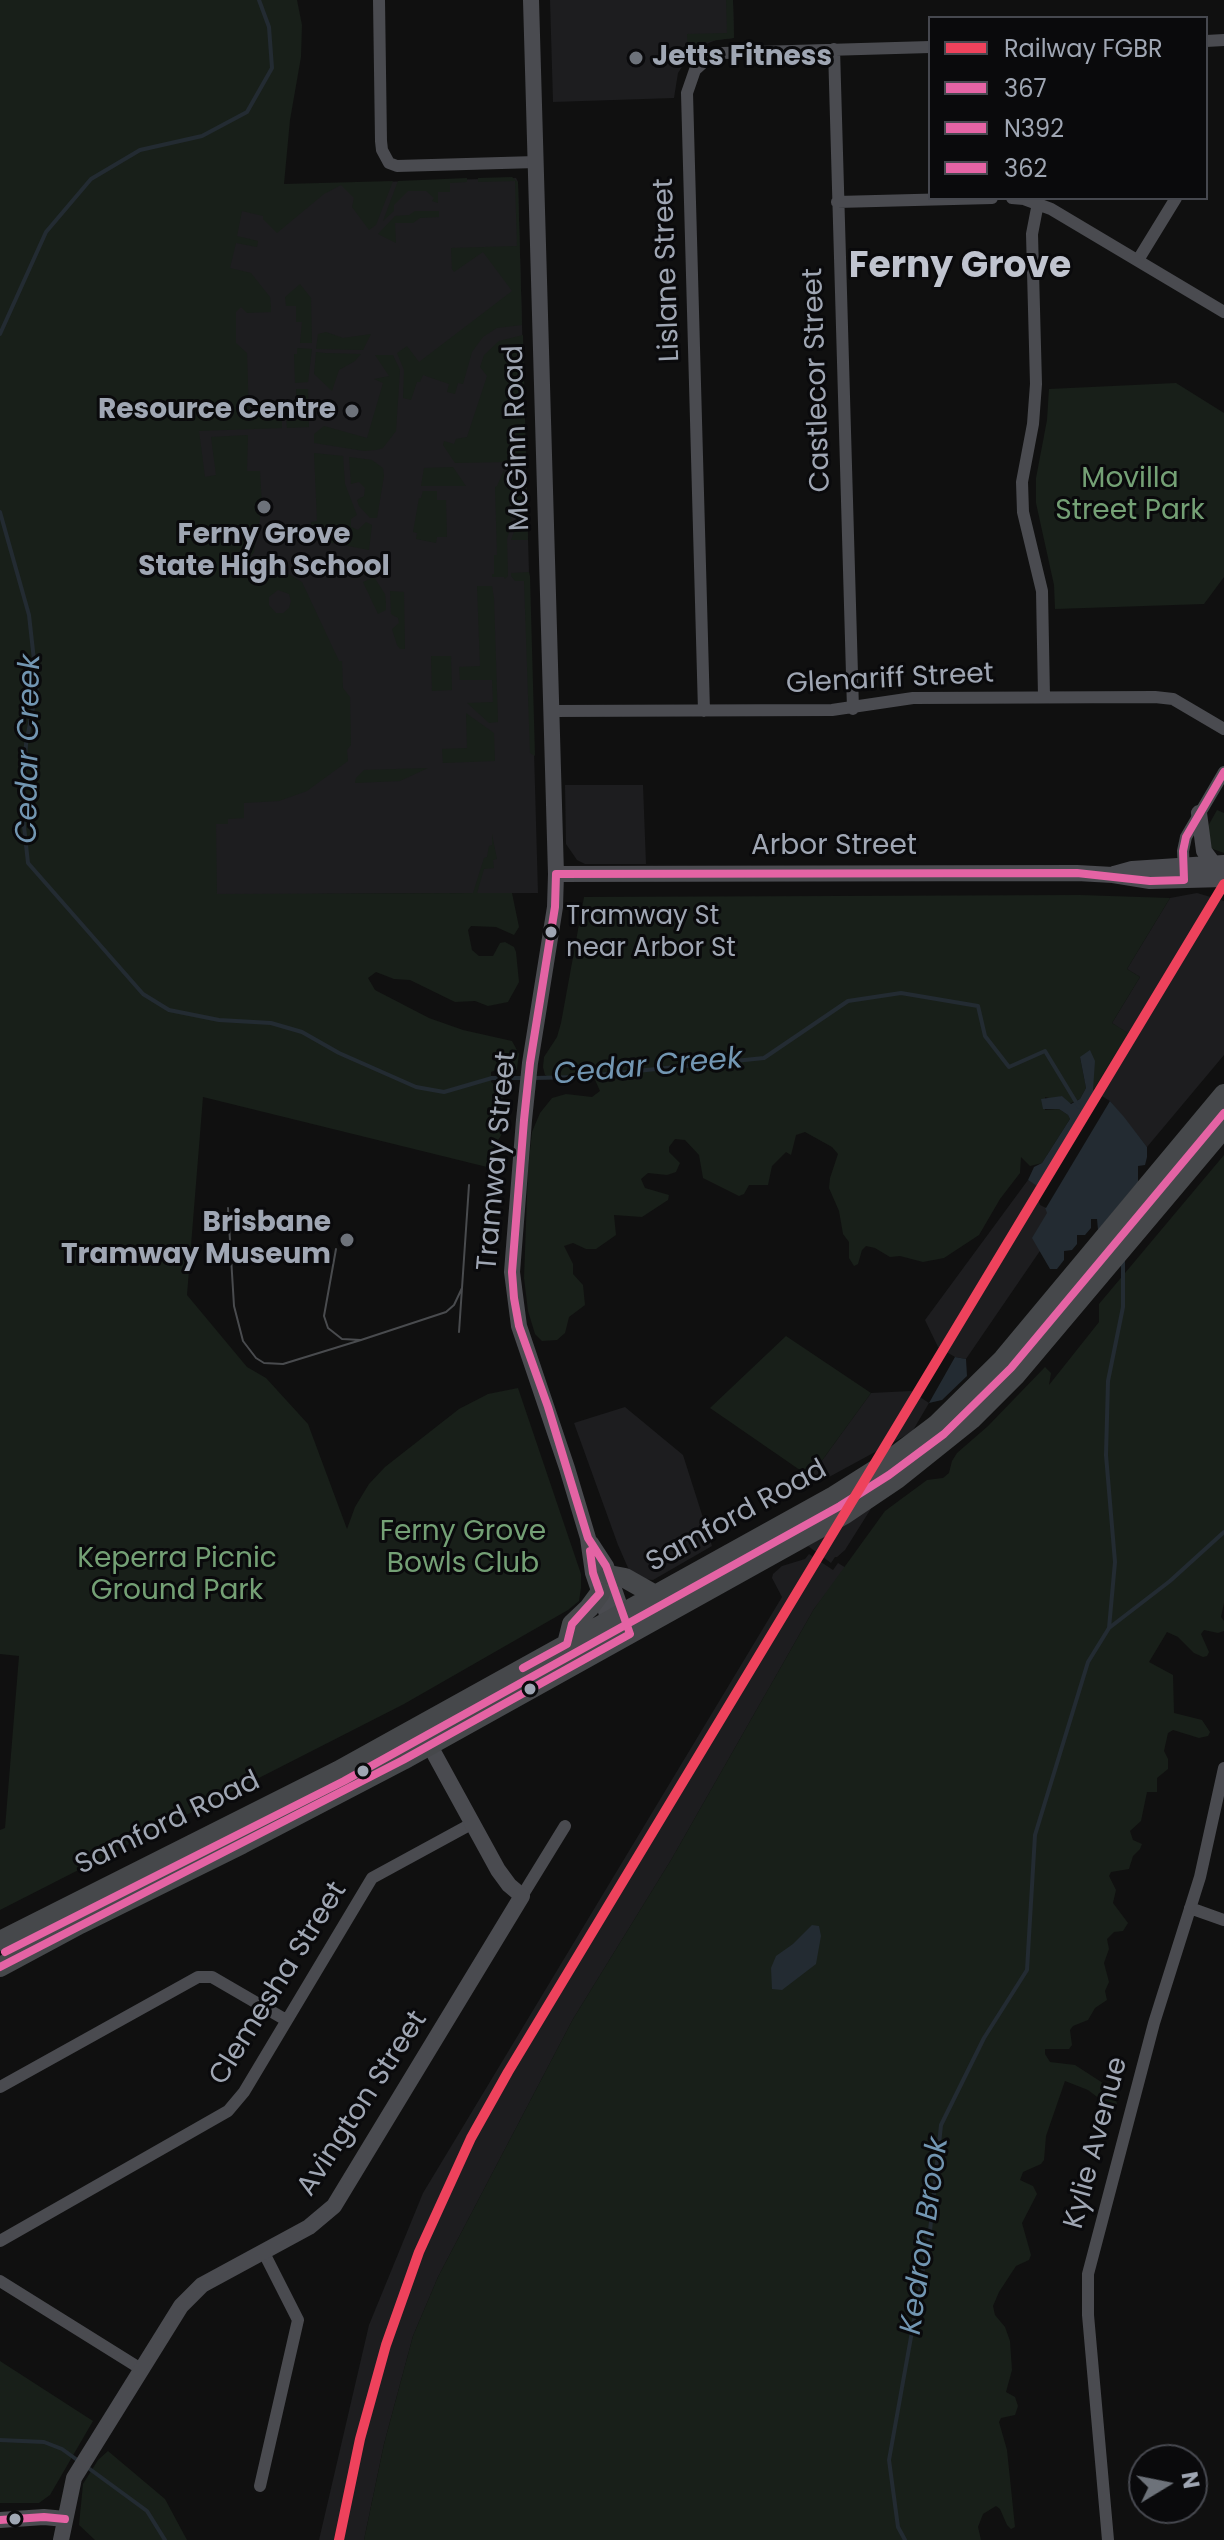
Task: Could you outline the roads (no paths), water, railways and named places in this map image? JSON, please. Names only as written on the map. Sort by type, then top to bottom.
[{"type":"main road","name":"Samford Road","points":[[0,1941],[338,1771],[834,1496],[911,1445],[981,1383],[1224,1094]]},
{"type":"main road","name":"Samford Road","points":[[0,1967],[430,1746],[845,1514],[915,1466],[972,1419],[1015,1376],[1224,1128]]},
{"type":"main road","points":[[567,1644],[572,1624],[589,1608],[605,1584],[625,1578],[655,1595]]},
{"type":"street","points":[[379,0],[381,141],[389,163],[397,166],[536,162]]},
{"type":"street","name":"McGinn Road","points":[[531,0],[556,874]]},
{"type":"street","name":"Lislane Street","points":[[704,711],[687,93],[695,70],[706,60],[723,53],[928,47]]},
{"type":"street","name":"Castlecor Street","points":[[834,49],[853,709]]},
{"type":"street","points":[[837,202],[928,200]]},
{"type":"street","points":[[1022,200],[1038,203],[1224,312]]},
{"type":"street","points":[[1138,260],[1175,200]]},
{"type":"street","points":[[1038,203],[1032,234],[1036,384],[1033,424],[1022,482],[1022,510],[1042,591],[1044,697]]},
{"type":"street","name":"Glenariff Street","points":[[552,711],[853,709],[913,698],[1155,697],[1173,699],[1224,729]]},
{"type":"street","points":[[1184,873],[1184,844],[1224,772]]},
{"type":"street","points":[[1199,813],[1202,847],[1206,857],[1219,863]]},
{"type":"street","name":"Arbor Street","points":[[556,874],[1113,875],[1150,881],[1219,863]]},
{"type":"street","name":"Arbor Street","points":[[1184,873],[1224,879]]},
{"type":"street","name":"Tramway Street","points":[[556,874],[555,907],[524,1120],[512,1272],[514,1298],[519,1326],[623,1638]]},
{"type":"street","points":[[420,1726],[503,1877],[522,1896]]},
{"type":"street","name":"Kylie Avenue","points":[[1108,2540],[1088,2315],[1088,2274],[1147,2050],[1200,1877],[1224,1768]]},
{"type":"street","name":"Clemesha Street","points":[[0,2241],[228,2111],[244,2092],[372,1878],[473,1823]]},
{"type":"street","name":"Avington Street","points":[[61,2540],[74,2478],[181,2306],[193,2292],[309,2227],[334,2206],[565,1826]]},
{"type":"street","points":[[1190,1908],[1224,1920]]},
{"type":"street","points":[[0,2087],[198,1977],[212,1977],[286,2020]]},
{"type":"street","points":[[260,2486],[298,2320],[263,2251]]},
{"type":"street","points":[[0,2281],[141,2369]]},
{"type":"street","points":[[0,2520],[65,2519]]},
{"type":"waterway","name":"Cedar Creek","points":[[0,334],[46,232],[91,179],[140,150],[202,136],[247,112],[272,68],[269,27],[259,0]]},
{"type":"waterway","name":"Cedar Creek","points":[[0,512],[29,615],[37,687],[26,744],[22,808],[28,863],[143,994],[169,1010],[219,1020],[271,1023],[302,1032],[339,1053],[416,1087],[444,1092],[492,1078],[525,1078]]},
{"type":"waterway","name":"Cedar Creek","points":[[534,1078],[578,1077],[764,1058],[848,1001],[901,993],[978,1006],[985,1036],[1009,1067],[1045,1051],[1079,1107]]},
{"type":"waterway","name":"Cedar Creek","points":[[1109,1628],[1115,1562],[1106,1455],[1108,1381],[1123,1307],[1123,1261]]},
{"type":"waterway","name":"Kedron Brook","points":[[905,2540],[898,2527],[889,2460],[930,2231],[941,2125],[984,2038],[1027,1970],[1035,1835],[1088,1662],[1109,1628],[1170,1581],[1224,1532]]},
{"type":"waterway","points":[[0,2440],[44,2442],[62,2449],[80,2462]]},
{"type":"waterway","points":[[87,2467],[147,2511],[165,2540]]},
{"type":"tram line","points":[[459,1332],[469,1185]]},
{"type":"tram line","points":[[228,1208],[234,1306],[243,1341],[256,1358],[264,1363],[283,1364],[361,1340]]},
{"type":"tram line","points":[[336,1249],[324,1316],[328,1328],[342,1339],[361,1340],[446,1312],[454,1305],[462,1288]]},
{"type":"rail line","name":"FGBR","points":[[339,2540],[360,2439],[386,2345],[419,2252],[471,2138],[1224,884]]},
{"type":"place","name":"Jetts Fitness","points":[[636,58]]},
{"type":"place","name":"Resource Centre","points":[[352,411]]},
{"type":"place","name":"Ferny Grove State High School","points":[[264,507]]},
{"type":"place","name":"Tramway St near Arbor St","points":[[551,932]]},
{"type":"place","name":"Brisbane Tramway Museum","points":[[347,1240]]},
{"type":"district","name":"Ferny Grove","points":[[960,268]]},
{"type":"park label","name":"Movilla Street Park","points":[[1130,496]]},
{"type":"park label","name":"Ferny Grove Bowls Club","points":[[463,1549]]},
{"type":"park label","name":"Keperra Picnic Ground Park","points":[[177,1576]]}]
